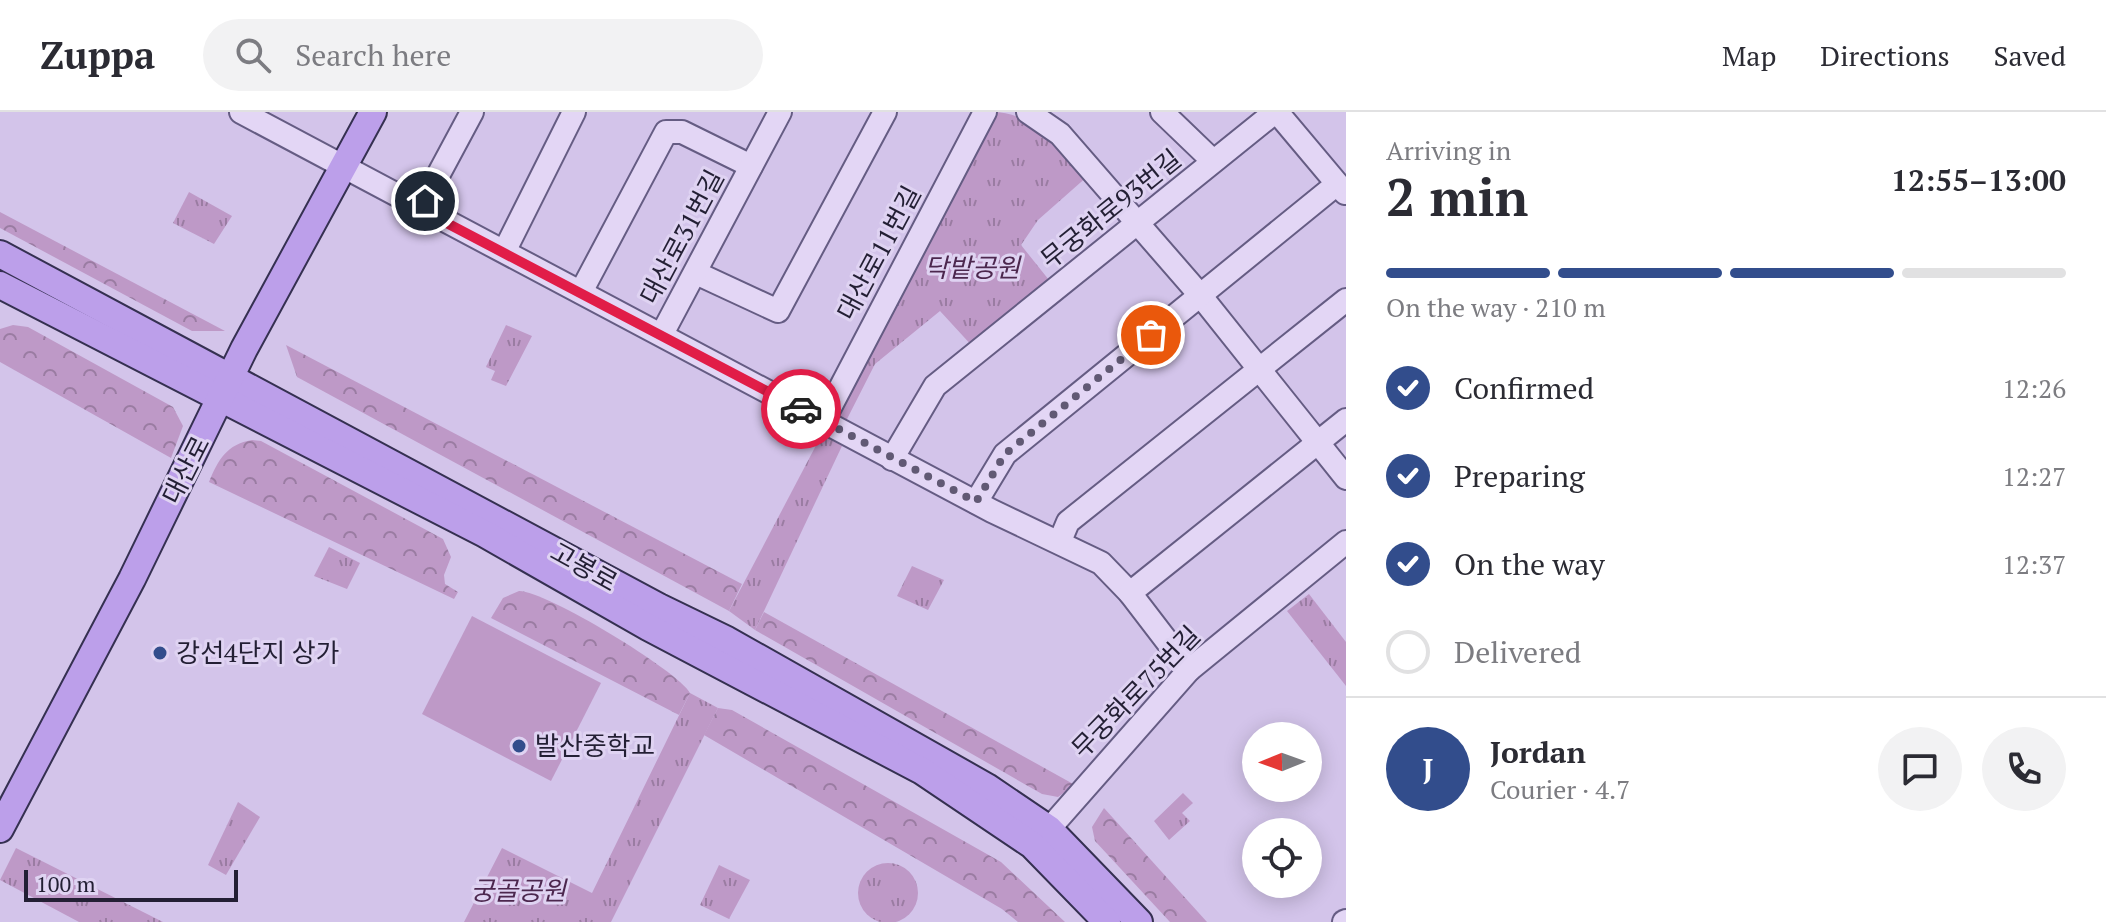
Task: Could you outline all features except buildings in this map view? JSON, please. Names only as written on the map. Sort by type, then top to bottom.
[{"type":"main road","name":"대산로","points":[[0,829],[111,620],[226,388],[373,112]]},
{"type":"main road","name":"고봉로","points":[[0,254],[226,388],[648,627],[922,771],[1032,845],[1107,922]]},
{"type":"main road","name":"고봉로","points":[[0,285],[226,388],[727,640],[932,753],[1049,829],[1139,922]]},
{"type":"street","name":"대산로31번길","points":[[241,112],[268,118],[343,167],[420,209],[505,250],[892,459],[1101,563],[1130,593],[1189,670]]},
{"type":"street","points":[[420,209],[472,112]]},
{"type":"street","points":[[505,250],[574,112]]},
{"type":"street","points":[[581,292],[666,132],[682,132],[751,166],[780,112]]},
{"type":"street","points":[[696,273],[778,311],[885,112]]},
{"type":"street","name":"대산로11번길","points":[[823,421],[985,112]]},
{"type":"street","points":[[1028,112],[1060,134],[1200,295],[1346,478]]},
{"type":"street","points":[[1162,112],[1213,161]]},
{"type":"street","name":"무궁화로93번길","points":[[892,459],[935,386],[1276,112],[1342,189]]},
{"type":"street","name":"대산로31번길","points":[[662,334],[751,166]]},
{"type":"street","points":[[976,502],[1005,454],[1200,295],[1342,189]]},
{"type":"street","points":[[1060,541],[1068,522],[1346,300]]},
{"type":"street","points":[[1130,593],[1346,420]]},
{"type":"street","name":"무궁화로75번길","points":[[1049,829],[1189,670],[1346,542]]},
{"type":"green space","name":"닥밭공원","points":[[992,112],[1021,118],[1034,125],[1089,175],[1038,220],[1021,245],[1053,285],[974,348],[940,311],[875,364],[846,421],[833,414]]},
{"type":"green space","points":[[189,192],[232,216],[214,244],[173,223]]},
{"type":"green space","points":[[0,212],[225,331],[192,331],[0,228]]},
{"type":"green space","points":[[13,325],[28,327],[173,407],[183,426],[171,458],[0,362],[0,329]]},
{"type":"green space","points":[[506,325],[532,336],[506,386],[491,380],[495,371],[486,367]]},
{"type":"green space","points":[[286,345],[742,584],[729,611],[297,377]]},
{"type":"green space","points":[[822,434],[842,446],[755,630],[729,611]]},
{"type":"green space","points":[[252,440],[261,441],[443,539],[451,557],[444,575],[445,584],[458,592],[454,599],[209,482],[224,454],[236,445]]},
{"type":"green space","points":[[329,547],[360,563],[347,589],[314,576]]},
{"type":"green space","points":[[912,566],[944,580],[928,610],[897,596]]},
{"type":"green space","points":[[519,591],[533,594],[581,617],[661,667],[690,693],[679,715],[491,618],[503,598]]},
{"type":"green space","points":[[1309,594],[1346,642],[1346,686],[1287,611]]},
{"type":"green space","points":[[764,612],[1075,785],[1058,797],[1042,794],[755,630]]},
{"type":"green space","points":[[472,616],[601,683],[551,781],[422,714]]},
{"type":"green space","name":"궁골공원","points":[[690,693],[718,708],[611,922],[464,922],[502,848],[592,893]]},
{"type":"green space","points":[[718,708],[732,710],[1001,862],[1065,922],[1018,922],[1002,909],[704,735]]},
{"type":"green space","points":[[1183,793],[1193,803],[1182,813],[1190,821],[1169,840],[1154,821]]},
{"type":"green space","points":[[238,802],[260,817],[226,875],[208,865]]},
{"type":"green space","points":[[1104,808],[1207,922],[1170,922],[1095,841],[1092,827]]},
{"type":"green space","points":[[16,848],[163,922],[79,922],[0,880]]},
{"type":"green space","points":[[888,863],[909,872],[918,893],[909,914],[888,923],[867,914],[858,893],[867,872]]},
{"type":"green space","points":[[719,865],[750,880],[729,919],[700,905]]},
{"type":"way so far","points":[[801,409],[976,502],[1005,454],[1151,335]]},
{"type":"place","name":"강선4단지 상가","points":[[160,653]]},
{"type":"place","name":"발산중학교","points":[[519,746]]},
{"type":"route","points":[[425,201],[420,209],[505,250],[801,409]]}]
